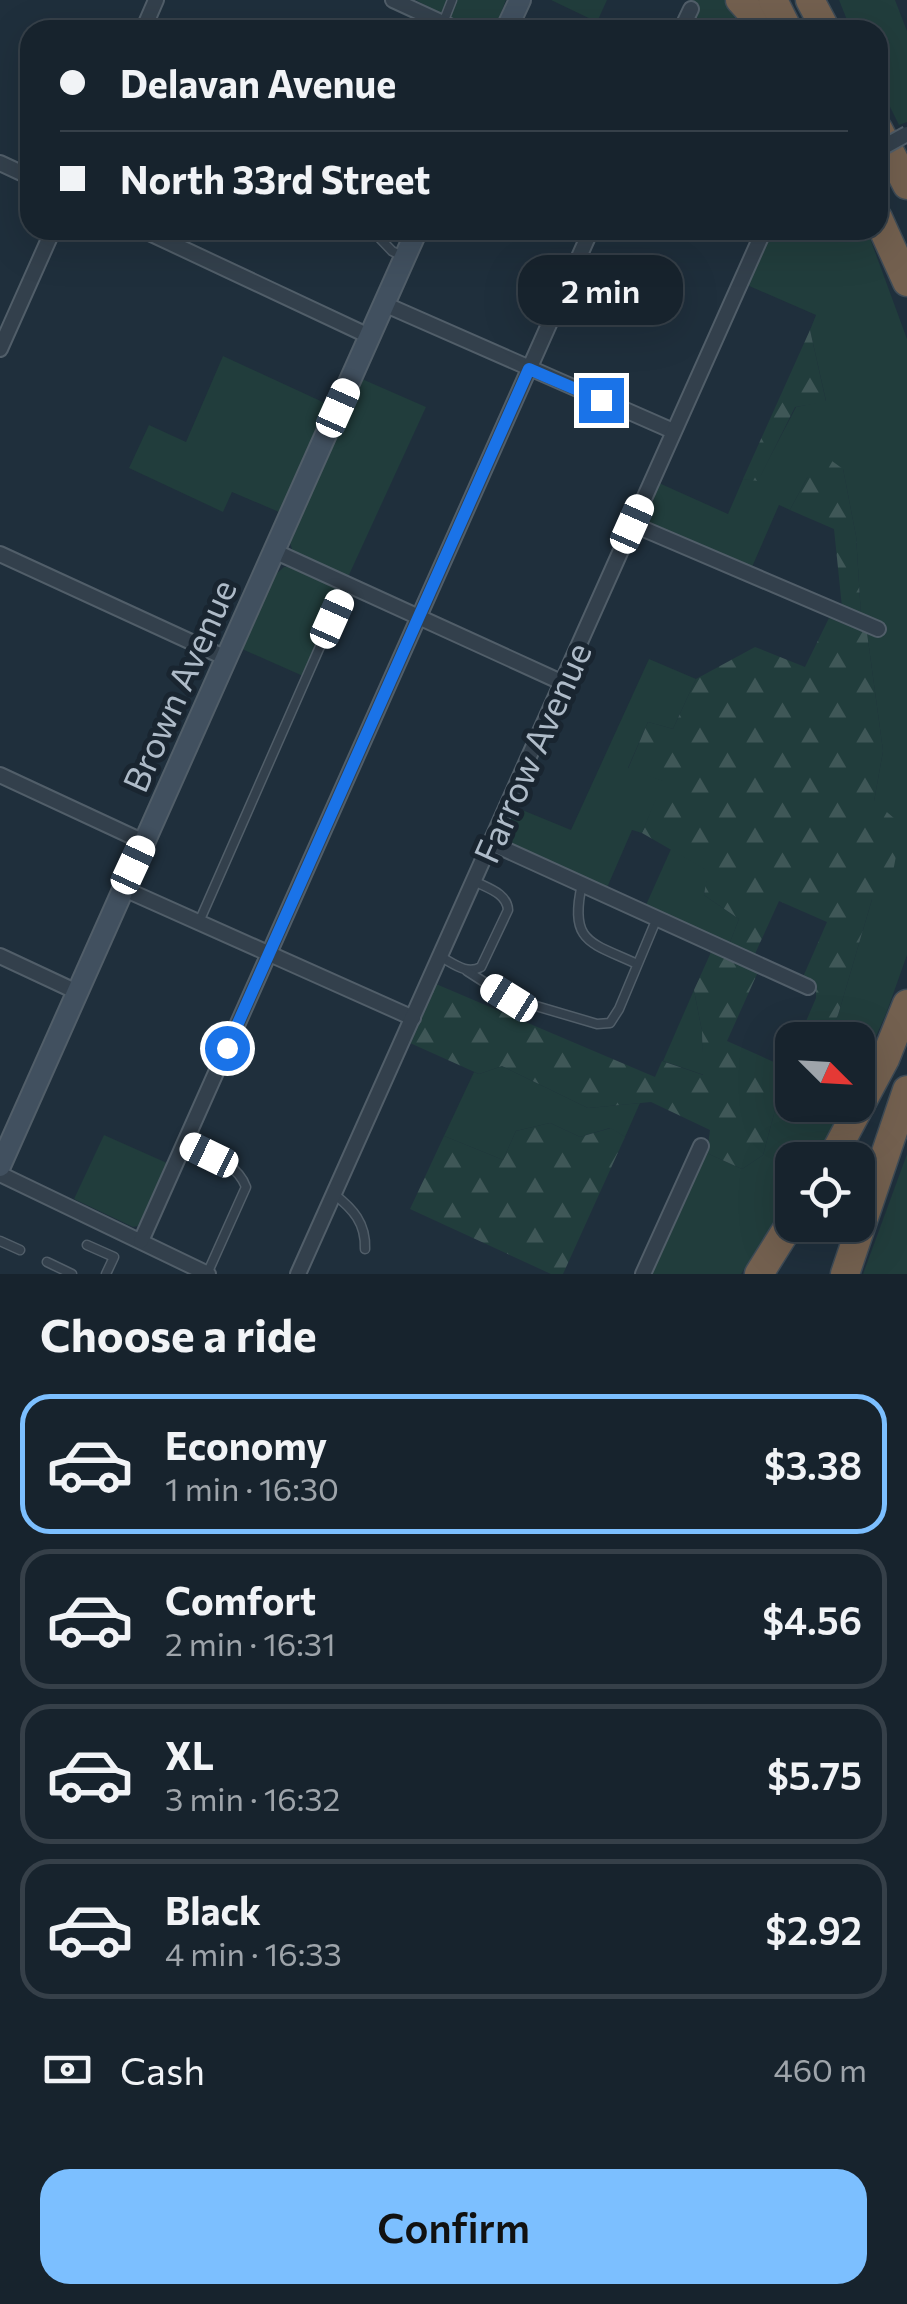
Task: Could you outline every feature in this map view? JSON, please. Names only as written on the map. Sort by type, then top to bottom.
[{"type":"highway","points":[[740,0],[759,20]]},
{"type":"highway","points":[[888,149],[907,186]]},
{"type":"highway","points":[[888,240],[907,282]]},
{"type":"highway","points":[[841,1142],[885,1059],[907,1004]]},
{"type":"highway","points":[[875,1185],[907,1090]]},
{"type":"highway","points":[[759,1274],[779,1242]]},
{"type":"highway","points":[[835,1274],[852,1242]]},
{"type":"highway","points":[[845,1274],[856,1242]]},
{"type":"main road","name":"Brown Avenue","points":[[0,1170],[6,1138],[77,992],[413,240]]},
{"type":"street","points":[[393,0],[436,20]]},
{"type":"street","points":[[686,20],[691,9]]},
{"type":"street","points":[[0,349],[49,240]]},
{"type":"street","points":[[165,240],[371,337]]},
{"type":"street","points":[[141,1241],[587,240]]},
{"type":"street","name":"Farrow Avenue","points":[[298,1274],[759,240]]},
{"type":"street","points":[[384,304],[673,431]]},
{"type":"street","points":[[632,524],[878,629]]},
{"type":"street","points":[[274,551],[561,682]]},
{"type":"street","points":[[0,554],[226,658]]},
{"type":"street","points":[[0,774],[144,842]]},
{"type":"street","points":[[491,843],[808,987]]},
{"type":"street","points":[[122,888],[413,1018]]},
{"type":"street","points":[[0,956],[77,992]]},
{"type":"street","points":[[643,1274],[701,1146]]},
{"type":"street","points":[[0,1170],[208,1274]]},
{"type":"lane","points":[[382,240],[405,258]]},
{"type":"lane","points":[[199,922],[347,585]]},
{"type":"lane","points":[[467,970],[481,967],[508,910],[503,896],[474,881]]},
{"type":"lane","points":[[582,884],[576,911],[585,937],[637,964]]},
{"type":"lane","points":[[440,956],[509,998],[597,1024],[610,1023],[657,918]]},
{"type":"lane","points":[[184,1143],[233,1167],[246,1188],[208,1274]]},
{"type":"lane","points":[[334,1194],[357,1215],[366,1238],[365,1248]]},
{"type":"lane","points":[[0,1241],[20,1250]]},
{"type":"lane","points":[[88,1245],[114,1257],[106,1274]]},
{"type":"lane","points":[[47,1262],[72,1274]]},
{"type":"green space","points":[[416,0],[506,0],[498,20],[453,20]]},
{"type":"green space","points":[[551,0],[607,0],[598,20]]},
{"type":"green space","points":[[688,0],[731,0],[748,20],[695,20],[700,9]]},
{"type":"green space","points":[[839,0],[895,0],[907,31],[907,122],[899,125],[888,103],[888,20],[847,20]]},
{"type":"green space","points":[[767,240],[871,240],[907,339],[907,955],[875,1038],[875,1022],[835,1022],[872,899],[874,801],[883,751],[867,633],[881,637],[885,627],[861,616],[856,536],[843,469],[807,478],[790,510],[779,505],[752,567],[645,525],[642,519],[659,483],[728,514],[743,479],[758,480],[796,407],[826,401],[810,330],[816,315],[747,285]]},
{"type":"green space","points":[[810,330],[826,402],[795,407],[758,481],[743,479]]},
{"type":"green space","points":[[223,356],[327,404],[279,512],[232,492],[223,512],[129,468],[149,425],[186,442]]},
{"type":"green space","points":[[362,379],[426,407],[348,577],[293,552],[290,543]]},
{"type":"green space","points":[[832,461],[843,469],[856,536],[861,616],[842,607],[834,529],[790,510],[807,478]]},
{"type":"green space","points":[[284,567],[341,590],[303,676],[242,649],[275,575]]},
{"type":"green space","points":[[829,618],[867,633],[883,751],[874,801],[902,825],[891,882],[872,899],[835,1022],[806,1022],[816,998],[816,985],[803,977],[827,922],[779,901],[754,956],[729,945],[739,919],[704,895],[708,871],[642,833],[663,781],[628,769],[648,722],[673,729],[696,679],[755,647],[805,667]]},
{"type":"green space","points":[[649,659],[696,679],[673,729],[648,722],[628,768],[664,781],[642,833],[632,830],[606,890],[504,842],[502,835],[515,807],[571,830]]},
{"type":"green space","points":[[671,849],[709,871],[704,895],[739,919],[729,945],[646,905]]},
{"type":"green space","points":[[712,950],[758,972],[727,1041],[775,1063],[775,1110],[763,1155],[742,1169],[707,1153],[710,1130],[651,1102],[588,1108],[502,1066],[479,1074],[410,1043],[436,984],[655,1077],[662,1061],[703,1075],[702,1031],[694,990]]},
{"type":"green space","points":[[694,990],[702,1031],[704,1075],[663,1061]]},
{"type":"green space","points":[[502,1066],[588,1108],[640,1103],[625,1137],[610,1128],[580,1137],[550,1123],[516,1131],[503,1160],[444,1136],[474,1072],[479,1074]]},
{"type":"green space","points":[[775,1110],[775,1122],[835,1122],[824,1142],[775,1142],[775,1221],[741,1274],[650,1274],[707,1153],[742,1169],[763,1155]]},
{"type":"green space","points":[[550,1123],[580,1137],[611,1128],[625,1137],[563,1274],[551,1274],[410,1209],[444,1136],[503,1160],[516,1131]]},
{"type":"green space","points":[[104,1135],[167,1163],[138,1226],[74,1199]]},
{"type":"green space","points":[[907,1154],[907,1274],[863,1274]]},
{"type":"route","points":[[227,1048],[529,369],[601,400]]}]
